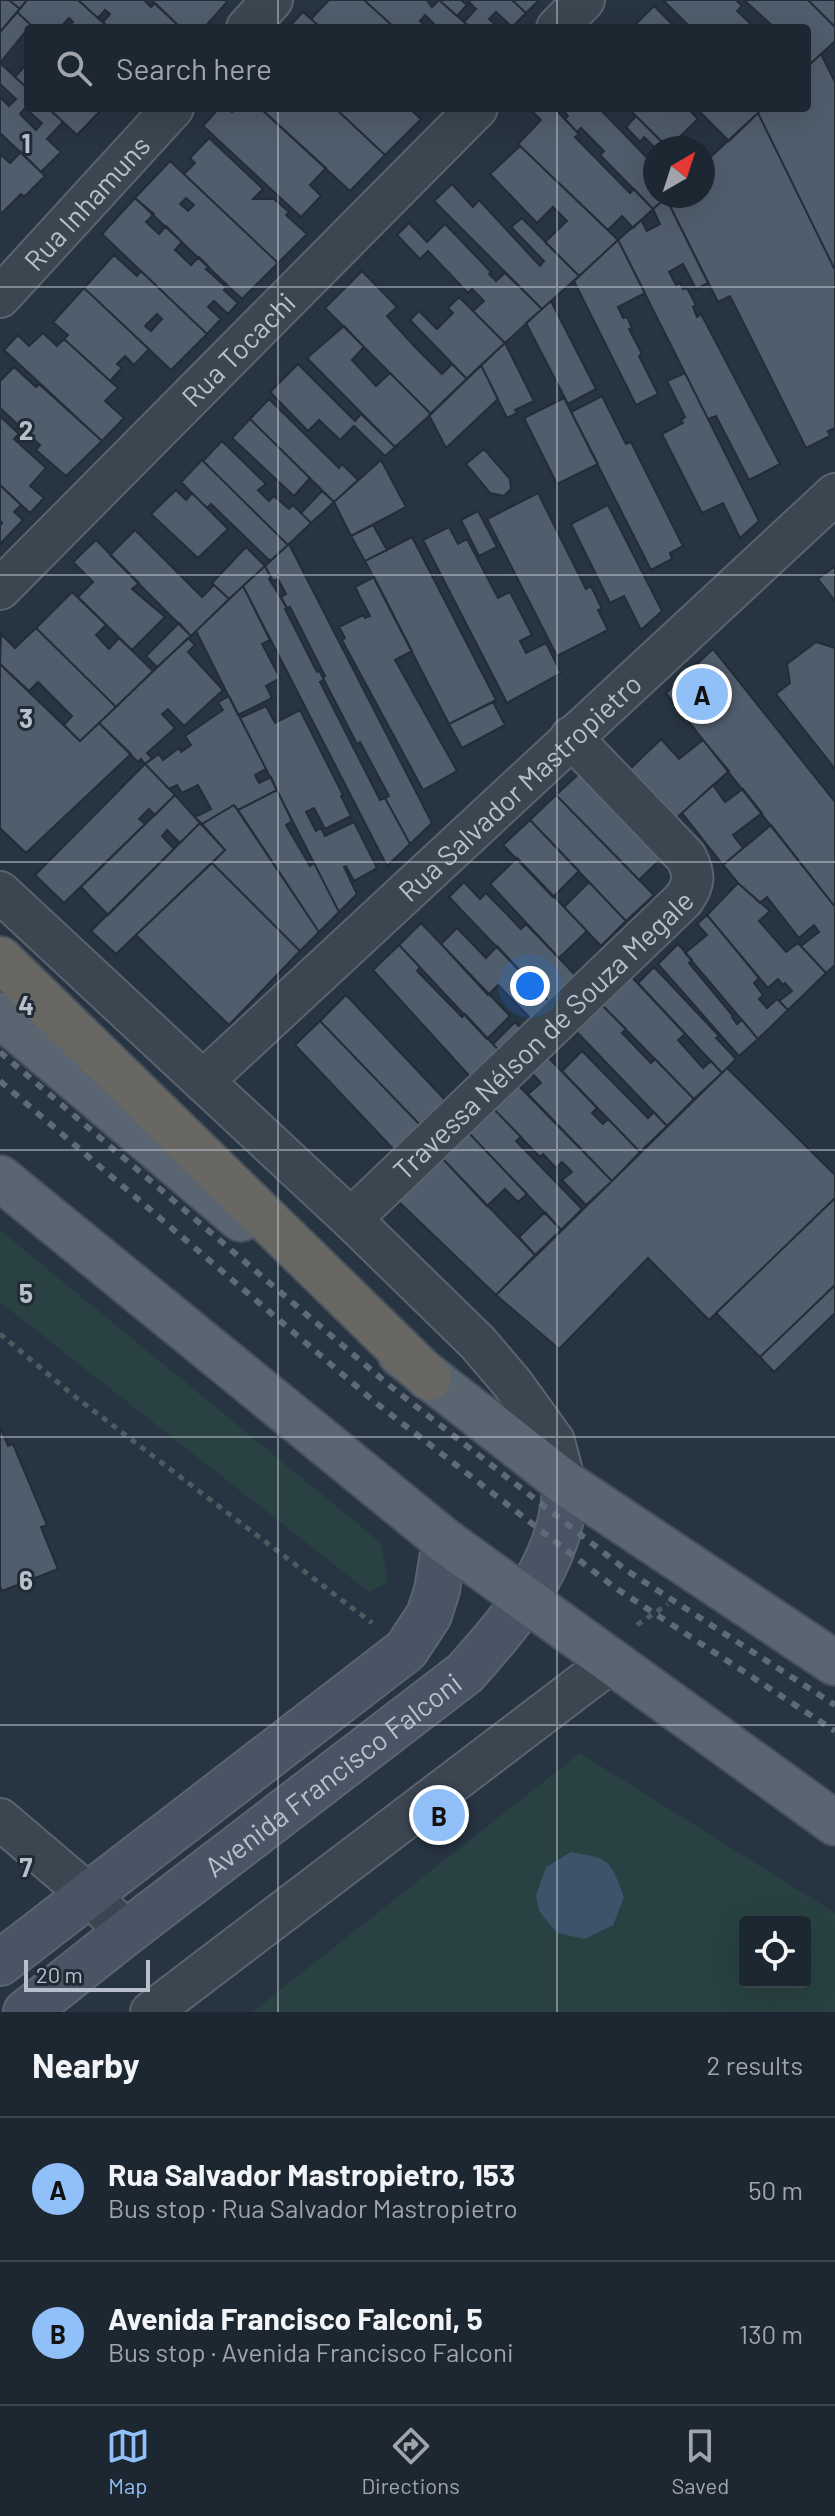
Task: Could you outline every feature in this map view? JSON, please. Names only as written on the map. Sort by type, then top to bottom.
[{"type":"highway","points":[[0,959],[429,1378]]},
{"type":"main road","points":[[0,1015],[429,1378],[565,1483],[835,1663]]},
{"type":"main road","points":[[0,1178],[445,1541],[835,1823]]},
{"type":"main road","name":"Avenida Francisco Falconi","points":[[26,2012],[465,1673],[526,1599],[545,1566],[559,1532],[565,1504],[565,1483]]},
{"type":"main road","name":"Avenida Francisco Falconi","points":[[0,1963],[406,1650],[429,1615],[437,1590],[445,1541]]},
{"type":"street","points":[[251,24],[272,0]]},
{"type":"street","points":[[561,24],[584,0]]},
{"type":"street","name":"Rua Inhamuns","points":[[0,297],[169,112]]},
{"type":"street","name":"Rua Tocachi","points":[[0,589],[473,112]]},
{"type":"street","name":"Rua Salvador Mastropietro","points":[[203,1081],[835,494]]},
{"type":"street","name":"Travessa Nélson de Souza Megale","points":[[351,1219],[683,900],[693,886],[693,872],[686,857],[571,737]]},
{"type":"street","points":[[0,892],[351,1219],[478,1343],[554,1441],[565,1483]]},
{"type":"street","points":[[151,2012],[611,1662]]},
{"type":"street","points":[[0,1819],[88,1894],[127,1932]]},
{"type":"path","points":[[0,1334],[73,1395],[406,1650]]},
{"type":"green space","points":[[0,1230],[381,1543],[388,1582],[369,1592],[0,1302]]},
{"type":"green space","points":[[580,1753],[835,1913],[835,2012],[252,2012]]},
{"type":"water","points":[[571,1852],[607,1863],[624,1897],[613,1925],[585,1939],[557,1933],[539,1911],[536,1896],[546,1867]]},
{"type":"building","points":[[0,0],[9,0],[20,9],[0,32]]},
{"type":"building","points":[[9,0],[27,0],[20,9]]},
{"type":"building","points":[[27,0],[78,0],[105,24],[71,24],[69,18],[64,24],[30,24],[17,12]]},
{"type":"building","points":[[78,0],[144,0],[151,7],[155,3],[177,24],[105,24],[103,22],[110,14],[105,10],[98,18]]},
{"type":"building","points":[[151,0],[227,2],[208,24],[177,24]]},
{"type":"building","points":[[329,0],[364,0],[391,24],[317,24],[311,19]]},
{"type":"building","points":[[364,0],[430,0],[428,2],[432,7],[439,0],[466,24],[434,24],[425,15],[420,21],[423,24],[391,24]]},
{"type":"building","points":[[439,0],[461,0],[467,5],[457,16]]},
{"type":"building","points":[[512,0],[526,13],[515,24],[509,24],[496,12],[489,19],[495,24],[466,24],[464,22],[476,9],[469,2]]},
{"type":"building","points":[[512,0],[539,0],[526,13]]},
{"type":"building","points":[[663,0],[736,0],[742,6],[737,11],[751,24],[687,24]]},
{"type":"building","points":[[744,0],[808,0],[835,27],[835,41],[811,63],[811,24],[771,24]]},
{"type":"building","points":[[808,0],[835,0],[835,27]]},
{"type":"building","points":[[654,6],[672,24],[636,24]]},
{"type":"building","points":[[17,12],[30,24],[24,24],[24,34],[0,63],[0,32]]},
{"type":"building","points":[[303,12],[317,24],[292,24]]},
{"type":"building","points":[[821,54],[835,82],[835,270],[758,113],[811,112],[811,63]]},
{"type":"building","points":[[0,63],[24,85],[24,109],[20,114],[36,130],[42,123],[30,112],[52,112],[63,122],[47,139],[61,152],[41,172],[0,133],[0,97],[9,106],[16,99],[0,84]]},
{"type":"building","points":[[24,67],[24,85],[15,77]]},
{"type":"building","points":[[52,112],[99,112],[77,135]]},
{"type":"building","points":[[215,112],[264,112],[326,168],[310,185],[321,196],[301,217],[203,126]]},
{"type":"building","points":[[264,112],[339,112],[385,155],[350,191]]},
{"type":"building","points":[[339,112],[413,112],[421,119],[385,155]]},
{"type":"building","points":[[533,112],[558,112],[579,134],[575,137],[630,193],[634,189],[643,198],[643,208],[653,209],[633,228],[622,216],[608,230],[518,144],[541,120]]},
{"type":"building","points":[[564,112],[603,112],[643,154],[643,199],[600,155],[604,151],[581,128],[577,132],[565,119],[568,116]]},
{"type":"building","points":[[632,112],[691,112],[698,119],[680,136],[656,136]]},
{"type":"building","points":[[700,112],[759,112],[729,141]]},
{"type":"building","points":[[758,113],[835,270],[835,428],[828,431],[830,436],[806,448],[730,296],[718,302],[671,208],[715,208],[715,153]]},
{"type":"building","points":[[636,116],[656,136],[643,136],[640,142],[626,127]]},
{"type":"building","points":[[209,138],[263,189],[253,199],[274,199],[307,234],[278,263],[184,174],[195,163],[190,158]]},
{"type":"building","points":[[520,146],[618,240],[579,276],[545,242],[567,221],[553,207],[537,223],[490,174]]},
{"type":"building","points":[[21,152],[45,176],[2,213],[0,154],[10,163]]},
{"type":"building","points":[[170,161],[278,263],[242,299],[135,198]],"holes":[[[186,198],[194,205],[188,211],[180,204]]]},
{"type":"building","points":[[452,184],[473,207],[479,200],[540,266],[544,261],[511,227],[522,218],[579,276],[542,309],[434,201]]},
{"type":"building","points":[[135,198],[154,214],[146,222],[159,234],[166,226],[182,242],[175,250],[191,265],[199,257],[209,267],[206,269],[238,303],[228,314],[214,301],[208,307],[221,319],[207,334],[102,234]]},
{"type":"building","points":[[671,208],[708,283],[696,289],[683,264],[669,272],[676,285],[680,283],[683,289],[687,288],[696,305],[693,307],[697,317],[701,314],[780,464],[749,480],[716,416],[708,419],[618,240],[641,220],[647,231],[660,224],[653,209]]},
{"type":"building","points":[[409,223],[427,242],[445,224],[496,281],[505,273],[542,309],[505,343],[473,311],[484,301],[472,289],[468,293],[428,251],[420,259],[397,235]]},
{"type":"building","points":[[618,240],[645,293],[618,307],[623,318],[627,317],[632,328],[629,329],[642,354],[639,356],[658,394],[636,405],[574,281]]},
{"type":"building","points":[[114,255],[137,276],[141,271],[207,334],[171,370],[84,288]],"holes":[[[157,314],[162,319],[151,331],[145,326]]]},
{"type":"building","points":[[362,271],[397,307],[387,316],[414,346],[442,374],[452,364],[467,379],[431,414],[325,308]]},
{"type":"building","points":[[84,288],[149,349],[134,365],[125,356],[117,364],[122,368],[110,381],[64,339],[68,335],[53,322]]},
{"type":"building","points":[[459,297],[505,343],[467,379],[410,320],[419,311],[437,329],[453,313],[448,308]]},
{"type":"building","points":[[551,301],[596,389],[568,404],[526,323]]},
{"type":"building","points":[[344,326],[364,347],[352,360],[376,386],[390,373],[431,414],[395,447],[307,358]]},
{"type":"building","points":[[43,333],[57,346],[64,339],[118,388],[105,401],[124,418],[102,441],[4,350],[18,335],[29,346]]},
{"type":"building","points":[[505,343],[534,401],[515,410],[517,413],[507,418],[481,365]]},
{"type":"building","points":[[298,364],[355,421],[361,414],[395,447],[385,456],[354,426],[340,440],[319,420],[308,431],[270,392]]},
{"type":"building","points":[[481,365],[498,399],[446,448],[429,415]]},
{"type":"building","points":[[14,367],[36,387],[39,384],[102,441],[66,476],[36,450],[40,445],[0,408],[0,381]]},
{"type":"building","points":[[685,373],[759,521],[740,538],[723,503],[702,513],[662,434],[683,423],[681,420],[685,417],[667,381]]},
{"type":"building","points":[[602,396],[626,444],[631,442],[683,546],[670,553],[672,559],[651,570],[571,412]]},
{"type":"building","points":[[564,398],[598,464],[557,484],[524,418]]},
{"type":"building","points":[[269,399],[339,468],[342,464],[358,480],[334,502],[250,419]]},
{"type":"building","points":[[0,416],[19,434],[14,439],[46,468],[30,486],[44,498],[30,513],[0,485]]},
{"type":"building","points":[[250,419],[310,478],[294,496],[232,438]]},
{"type":"building","points":[[222,441],[266,484],[258,490],[269,501],[274,496],[289,509],[293,505],[311,523],[288,545],[203,461]]},
{"type":"building","points":[[484,449],[510,479],[511,489],[504,496],[490,493],[466,464]]},
{"type":"building","points":[[202,460],[288,545],[270,561],[211,504],[207,508],[181,482]]},
{"type":"building","points":[[381,460],[406,507],[351,536],[334,502]]},
{"type":"building","points":[[0,485],[21,505],[14,512],[23,520],[0,544],[2,523]]},
{"type":"building","points":[[176,490],[186,500],[192,493],[228,529],[198,558],[151,514]]},
{"type":"building","points":[[322,491],[334,502],[311,523],[301,513]]},
{"type":"building","points":[[538,493],[586,589],[591,586],[608,630],[557,656],[487,519]]},
{"type":"building","points":[[608,505],[662,611],[641,630],[624,596],[610,603],[571,524]]},
{"type":"building","points":[[478,511],[497,547],[479,556],[461,520]]},
{"type":"building","points":[[373,525],[387,550],[365,561],[351,536]]},
{"type":"building","points":[[449,527],[458,544],[467,539],[498,598],[510,592],[532,635],[520,641],[526,653],[546,643],[561,673],[507,703],[423,540]]},
{"type":"building","points":[[135,530],[202,597],[214,585],[229,599],[191,636],[110,555]]},
{"type":"building","points":[[412,537],[496,700],[449,724],[365,561]]},
{"type":"building","points":[[96,540],[139,583],[132,589],[165,617],[132,650],[78,597],[93,582],[73,562]]},
{"type":"building","points":[[289,544],[432,823],[410,844],[385,798],[389,796],[360,742],[357,744],[290,607],[287,608],[281,597],[286,594],[278,579],[273,581],[265,566]]},
{"type":"building","points":[[246,547],[265,566],[229,599],[212,583]]},
{"type":"building","points":[[265,566],[317,672],[319,670],[324,680],[320,682],[380,800],[385,798],[410,844],[387,866],[243,586]]},
{"type":"building","points":[[835,566],[835,601],[818,579]]},
{"type":"building","points":[[374,577],[412,651],[395,660],[457,771],[423,790],[342,640],[345,638],[339,627],[363,615],[365,618],[370,616],[355,587]]},
{"type":"building","points":[[243,586],[270,640],[262,644],[280,678],[266,686],[272,698],[238,715],[196,631]]},
{"type":"building","points":[[72,592],[106,625],[96,635],[109,649],[119,638],[153,671],[116,707],[36,628]]},
{"type":"building","points":[[179,623],[191,636],[157,667],[146,656]]},
{"type":"building","points":[[36,628],[116,707],[80,741],[64,725],[72,716],[38,682],[29,691],[0,664],[1,634],[15,648]]},
{"type":"building","points":[[188,638],[195,645],[188,652],[223,690],[184,726],[168,709],[162,714],[175,728],[147,753],[152,758],[145,764],[141,759],[138,762],[99,723]]},
{"type":"building","points":[[816,642],[835,648],[835,769],[776,694],[790,683],[787,664]]},
{"type":"building","points":[[713,649],[835,802],[835,907],[666,693]]},
{"type":"building","points":[[0,664],[80,741],[99,723],[131,754],[26,853],[0,828]]},
{"type":"building","points":[[229,696],[266,769],[255,775],[259,783],[271,777],[277,790],[238,810],[234,805],[202,824],[195,817],[211,809],[198,785],[182,793],[177,785],[169,789],[145,764],[159,754],[163,760],[179,748],[181,752],[191,745],[185,736],[223,710],[218,702]]},
{"type":"building","points":[[493,702],[505,725],[462,748],[449,724]]},
{"type":"building","points":[[266,706],[275,723],[300,710],[343,795],[351,816],[325,829],[314,808],[306,812],[316,831],[321,828],[325,836],[354,822],[377,868],[354,881],[344,867],[357,894],[339,912],[240,718]]},
{"type":"building","points":[[661,739],[679,759],[703,740],[729,771],[673,821],[626,773]]},
{"type":"building","points":[[145,764],[175,795],[155,815],[149,809],[139,819],[145,824],[64,903],[35,875]]},
{"type":"building","points":[[585,768],[668,852],[639,880],[556,795]]},
{"type":"building","points":[[713,785],[725,802],[743,789],[762,813],[733,835],[743,848],[723,865],[682,813]]},
{"type":"building","points":[[277,790],[292,821],[286,825],[310,866],[314,863],[339,912],[319,932],[238,810]]},
{"type":"building","points":[[175,795],[200,823],[180,843],[167,830],[162,836],[174,849],[108,915],[81,887]]},
{"type":"building","points":[[556,795],[654,895],[626,921],[530,820]]},
{"type":"building","points":[[234,805],[319,932],[300,951],[212,863],[225,850],[202,824]]},
{"type":"building","points":[[530,820],[579,871],[553,897],[503,845]]},
{"type":"building","points":[[200,823],[225,850],[116,954],[91,931]]},
{"type":"building","points":[[771,825],[835,907],[835,965],[826,973],[801,946],[819,932],[814,925],[799,938],[767,897],[760,903],[723,865]]},
{"type":"building","points":[[517,858],[587,931],[559,958],[490,884]]},
{"type":"building","points":[[212,863],[300,951],[229,1025],[136,935]]},
{"type":"building","points":[[464,882],[480,899],[486,893],[521,929],[526,924],[581,981],[554,1007],[449,897]]},
{"type":"building","points":[[589,882],[626,921],[601,946],[564,907]]},
{"type":"building","points":[[738,883],[770,911],[759,921],[786,952],[798,943],[826,973],[788,1010],[779,1001],[792,991],[778,979],[768,988],[707,915]]},
{"type":"building","points":[[707,915],[759,978],[754,983],[763,995],[759,999],[767,1008],[777,999],[788,1010],[758,1039],[685,953],[707,935],[697,924]]},
{"type":"building","points":[[421,923],[510,1016],[487,1039],[399,945]]},
{"type":"building","points":[[457,928],[486,958],[497,946],[554,1007],[536,1024],[498,985],[488,995],[441,944]]},
{"type":"building","points":[[678,944],[692,960],[689,963],[737,1024],[742,1020],[758,1039],[739,1056],[658,964]]},
{"type":"building","points":[[399,945],[420,967],[417,971],[462,1017],[465,1014],[503,1055],[474,1081],[373,970]]},
{"type":"building","points":[[654,967],[719,1036],[716,1038],[736,1059],[722,1073],[638,983]]},
{"type":"building","points":[[628,973],[685,1034],[678,1040],[703,1068],[711,1061],[722,1073],[694,1099],[599,1002]]},
{"type":"building","points":[[346,995],[449,1104],[423,1128],[320,1021]]},
{"type":"building","points":[[599,1002],[626,1029],[622,1033],[651,1063],[655,1059],[694,1099],[667,1126],[573,1028]]},
{"type":"building","points":[[320,1021],[423,1128],[397,1153],[295,1045]]},
{"type":"building","points":[[515,1022],[526,1034],[503,1055],[493,1044]]},
{"type":"building","points":[[582,1051],[648,1118],[654,1112],[667,1126],[640,1152],[562,1071]]},
{"type":"building","points":[[545,1054],[597,1108],[592,1113],[603,1124],[608,1119],[640,1152],[612,1181],[528,1094],[541,1083],[529,1070]]},
{"type":"building","points":[[727,1068],[835,1175],[835,1198],[709,1320],[648,1258],[559,1349],[496,1295]]},
{"type":"building","points":[[516,1083],[612,1181],[586,1205],[562,1180],[572,1172],[562,1162],[556,1168],[543,1154],[540,1157],[492,1107]]},
{"type":"building","points":[[492,1107],[521,1137],[516,1141],[582,1209],[561,1230],[467,1131]]},
{"type":"building","points":[[467,1131],[527,1194],[518,1202],[505,1189],[487,1206],[441,1157]]},
{"type":"building","points":[[441,1157],[535,1255],[496,1295],[397,1200]]},
{"type":"building","points":[[835,1198],[835,1285],[760,1357],[716,1313]]},
{"type":"building","points":[[545,1212],[561,1230],[535,1255],[519,1237]]},
{"type":"building","points":[[835,1285],[835,1313],[774,1372],[760,1357]]},
{"type":"building","points":[[0,1426],[8,1446],[13,1444],[47,1525],[41,1527],[58,1569],[2,1591],[0,1586]]},
{"type":"railway","points":[[0,1052],[390,1386],[626,1570],[835,1705]]},
{"type":"railway","points":[[0,1081],[376,1403],[614,1587],[835,1731]]},
{"type":"place","name":"Rua Salvador Mastropietro, 153","points":[[702,694]]},
{"type":"place","name":"Avenida Francisco Falconi, 5","points":[[439,1815]]}]
